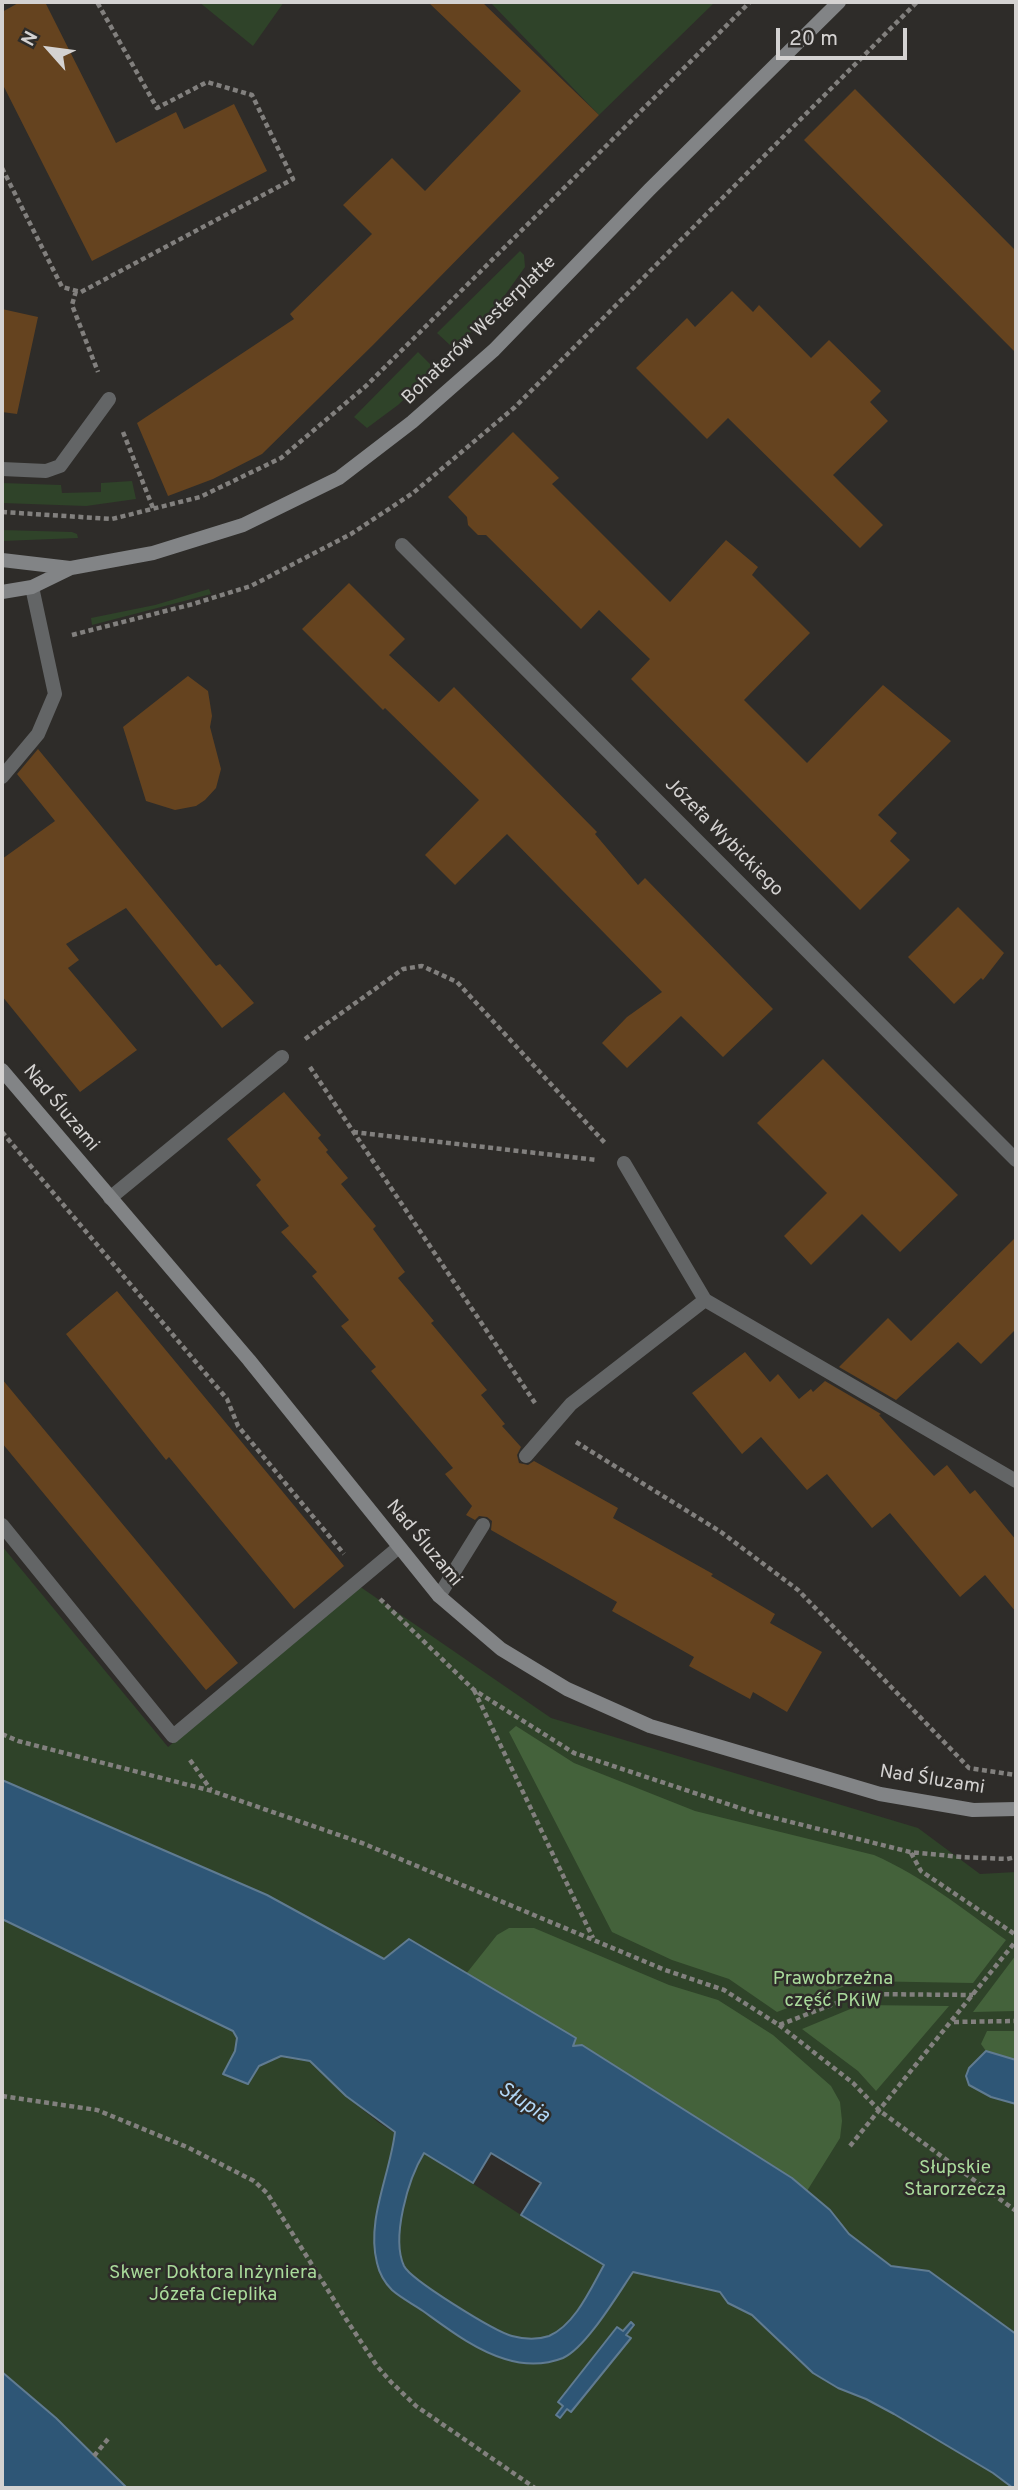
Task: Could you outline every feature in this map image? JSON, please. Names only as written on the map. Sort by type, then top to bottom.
[{"type":"street","name":"Bohaterów Westerplatte","points":[[71,568],[153,553],[243,525],[339,478],[412,422],[494,350],[650,189],[839,2]]},
{"type":"street","points":[[2,469],[46,471],[60,466],[109,399]]},
{"type":"street","name":"Józefa Wybickiego","points":[[402,545],[1016,1160]]},
{"type":"street","points":[[2,560],[71,568]]},
{"type":"street","points":[[2,592],[32,587],[71,568]]},
{"type":"street","points":[[2,777],[38,734],[55,694],[32,587]]},
{"type":"street","points":[[110,1198],[282,1057]]},
{"type":"street","name":"Nad Śluzami","points":[[2,1070],[249,1360],[439,1596],[501,1649],[567,1689],[650,1726],[880,1794],[973,1810],[1016,1809]]},
{"type":"street","points":[[624,1163],[705,1300],[1016,1481]]},
{"type":"street","points":[[526,1456],[571,1404],[705,1300]]},
{"type":"street","points":[[2,1525],[173,1736],[399,1546]]},
{"type":"street","points":[[439,1596],[483,1525]]},
{"type":"path","points":[[2,169],[62,287],[81,292],[293,179],[252,95],[207,82],[157,108],[97,2]]},
{"type":"path","points":[[2,512],[112,519],[200,497],[281,458],[367,385],[750,2]]},
{"type":"path","points":[[282,1057],[403,969],[422,966],[457,982],[624,1163]]},
{"type":"path","points":[[296,1046],[551,1426],[721,1532],[798,1590],[969,1768],[1016,1775]]},
{"type":"path","points":[[353,1132],[624,1163]]},
{"type":"path","points":[[474,1690],[593,1939]]},
{"type":"path","points":[[2,1734],[18,1741],[212,1791],[362,1843],[665,1970],[724,1990],[779,2025],[853,2083],[880,2111],[1016,2211]]},
{"type":"path","points":[[173,1736],[212,1791]]},
{"type":"path","points":[[910,1852],[921,1871],[1016,1935]]},
{"type":"path","points":[[850,2146],[1016,1941]]},
{"type":"path","points":[[779,2025],[860,1994],[973,1995]]},
{"type":"path","points":[[953,2022],[1016,2021]]},
{"type":"path","points":[[2,2096],[97,2110],[187,2147],[254,2181],[267,2193],[346,2319],[391,2382],[416,2406],[535,2488]]},
{"type":"path","points":[[94,2456],[108,2440]]},
{"type":"green space","points":[[199,2],[284,2],[253,46]]},
{"type":"green space","points":[[490,2],[715,2],[599,115]]},
{"type":"green space","points":[[520,251],[524,255],[525,267],[505,295],[459,345],[450,345],[437,333]]},
{"type":"green space","points":[[418,352],[430,364],[430,375],[398,405],[367,428],[354,417]]},
{"type":"green space","points":[[132,481],[136,499],[86,506],[2,503],[2,483],[61,485],[62,493],[101,492],[101,483]]},
{"type":"green space","points":[[2,530],[72,532],[77,534],[78,538],[2,541]]},
{"type":"green space","points":[[209,589],[211,594],[92,625],[91,618],[155,605]]},
{"type":"green space","name":"Prawobrzeżna część PKiW","points":[[2,1546],[168,1747],[359,1586],[551,1718],[918,1828],[980,1874],[1016,1872],[1016,2334],[929,2271],[891,2266],[849,2234],[830,2210],[792,2178],[576,2038],[410,1939],[385,1959],[267,1895],[2,1780]]},
{"type":"green space","points":[[516,1726],[574,1763],[695,1811],[874,1855],[926,1883],[1006,1940],[973,1983],[858,1981],[777,2012],[729,1979],[672,1960],[612,1932],[509,1732]]},
{"type":"green space","name":"Skwer Doktora Inżyniera Józefa Cieplika","points":[[2,1919],[233,2031],[237,2038],[235,2051],[224,2074],[248,2084],[259,2066],[281,2056],[311,2061],[346,2096],[378,2122],[521,2215],[604,2265],[720,2292],[728,2303],[752,2315],[813,2373],[894,2414],[993,2473],[1013,2488],[127,2488],[56,2418],[2,2372]]},
{"type":"green space","points":[[509,1928],[534,1928],[669,1985],[718,2000],[773,2035],[831,2086],[840,2102],[840,2138],[807,2191],[792,2178],[572,2046],[576,2038],[466,1974],[497,1935]]},
{"type":"green space","points":[[1016,1955],[1016,2011],[973,2012]]},
{"type":"green space","points":[[860,2005],[949,2006],[876,2091],[858,2071],[802,2029]]},
{"type":"green space","points":[[987,2031],[1016,2031],[1016,2060],[986,2051],[981,2044]]},
{"type":"water","name":"Słupia","points":[[2,1780],[267,1895],[384,1959],[409,1939],[576,2038],[573,2046],[582,2045],[792,2178],[830,2210],[849,2234],[891,2266],[929,2271],[1016,2334],[1016,2488],[894,2414],[813,2373],[752,2315],[728,2303],[720,2292],[633,2272],[591,2332],[563,2358],[542,2363],[520,2362],[505,2359],[472,2345],[396,2293],[379,2270],[374,2247],[374,2230],[395,2132],[346,2096],[310,2061],[281,2056],[259,2066],[248,2084],[223,2074],[235,2051],[237,2038],[233,2031],[2,1919]],"holes":[[[424,2153],[473,2183],[491,2153],[541,2183],[521,2215],[604,2265],[574,2315],[567,2324],[549,2336],[525,2338],[502,2332],[437,2293],[404,2266],[400,2254],[400,2225],[407,2193]]]},
{"type":"water","points":[[986,2051],[1016,2060],[1016,2104],[991,2097],[969,2085],[966,2076],[969,2068]]},
{"type":"water","points":[[631,2322],[634,2325],[626,2335],[631,2338],[571,2412],[567,2409],[560,2418],[556,2415],[563,2406],[558,2402],[617,2327],[623,2331]]},
{"type":"water","points":[[2,2372],[56,2418],[127,2488],[2,2488]]},
{"type":"building","points":[[20,2],[45,2],[116,143],[176,112],[184,129],[234,104],[267,171],[92,261],[2,83],[2,12]]},
{"type":"building","points":[[428,2],[482,2],[599,115],[262,454],[213,479],[168,496],[137,423],[294,319],[290,314],[372,234],[343,205],[392,158],[425,191],[521,91]]},
{"type":"building","points":[[855,89],[1016,251],[1016,353],[804,140]]},
{"type":"building","points":[[732,291],[753,312],[759,305],[811,358],[829,340],[881,391],[870,402],[888,421],[833,475],[883,525],[860,548],[728,418],[707,439],[636,368],[687,318],[695,327]]},
{"type":"building","points":[[2,309],[38,317],[17,414],[2,412]]},
{"type":"building","points":[[513,432],[559,478],[552,484],[670,602],[726,540],[758,567],[752,575],[810,633],[744,700],[807,763],[883,685],[951,741],[878,815],[897,833],[890,841],[910,860],[860,910],[631,679],[650,659],[599,610],[581,629],[486,535],[478,535],[468,525],[467,517],[448,497]]},
{"type":"building","points":[[349,583],[405,639],[389,655],[439,702],[454,687],[597,832],[595,834],[638,885],[645,878],[773,1009],[723,1057],[681,1016],[627,1068],[602,1043],[627,1017],[662,992],[507,834],[455,885],[425,855],[479,800],[302,629]]},
{"type":"building","points":[[188,676],[208,691],[212,716],[210,727],[221,769],[216,788],[205,800],[196,806],[175,810],[146,801],[123,727]]},
{"type":"building","points":[[38,749],[216,966],[220,964],[254,1003],[222,1028],[126,908],[66,944],[79,960],[68,968],[137,1050],[80,1092],[2,996],[2,859],[55,821],[17,774]]},
{"type":"building","points":[[958,907],[1004,953],[983,980],[981,978],[954,1004],[908,957]]},
{"type":"building","points":[[823,1059],[958,1195],[900,1252],[862,1214],[811,1265],[784,1236],[827,1193],[757,1123]]},
{"type":"building","points":[[284,1092],[321,1135],[318,1138],[328,1150],[326,1152],[348,1178],[341,1184],[376,1226],[373,1229],[405,1272],[398,1278],[434,1321],[431,1323],[487,1390],[481,1395],[505,1424],[502,1426],[521,1447],[517,1455],[519,1463],[528,1465],[534,1461],[618,1508],[613,1518],[713,1574],[711,1576],[775,1614],[770,1623],[822,1652],[787,1712],[753,1692],[750,1699],[689,1666],[694,1657],[612,1611],[617,1602],[491,1530],[492,1521],[487,1517],[479,1516],[475,1520],[466,1515],[472,1506],[445,1474],[453,1468],[371,1371],[376,1367],[341,1326],[349,1320],[312,1276],[317,1272],[281,1232],[289,1226],[256,1185],[261,1180],[227,1139]]},
{"type":"building","points":[[1016,1237],[1016,1329],[981,1364],[958,1342],[896,1400],[839,1367],[888,1318],[911,1341]]},
{"type":"building","points":[[117,1291],[344,1566],[294,1609],[169,1457],[166,1460],[66,1334]]},
{"type":"building","points":[[745,1352],[770,1382],[778,1374],[799,1399],[811,1389],[813,1392],[825,1381],[881,1414],[879,1415],[934,1476],[947,1465],[970,1494],[975,1490],[1016,1540],[1016,1612],[985,1575],[960,1597],[890,1513],[872,1528],[827,1474],[807,1490],[761,1437],[742,1454],[692,1393]]},
{"type":"building","points":[[2,1379],[238,1663],[206,1690],[2,1443]]},
{"type":"park label","name":"Słupskie Starorzecza","points":[[955,2180]]}]
